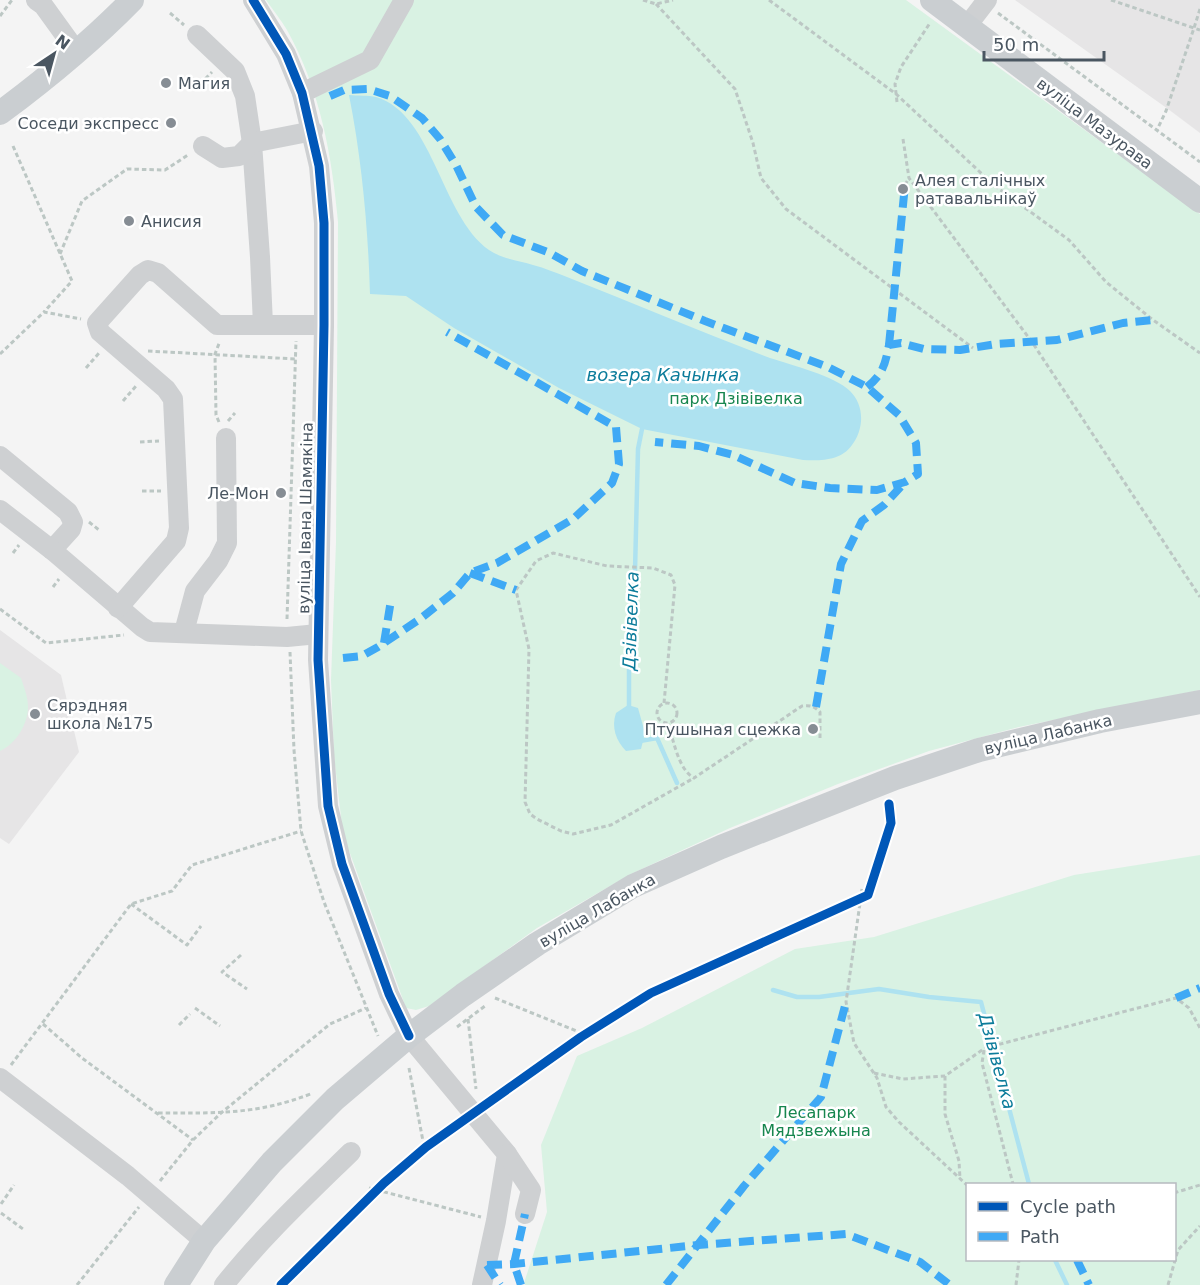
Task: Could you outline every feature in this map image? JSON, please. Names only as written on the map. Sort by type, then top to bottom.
[{"type":"main road","points":[[0,113],[50,76],[132,0]]},
{"type":"main road","name":"вуліца Мазурава","points":[[936,3],[1200,201]]},
{"type":"main road","name":"вуліца Лабанка","points":[[177,1285],[204,1241],[272,1162],[335,1100],[409,1036],[463,995],[537,944],[633,886],[721,847],[895,778],[979,750],[1100,721],[1200,702]]},
{"type":"street","points":[[36,0],[43,5],[77,52]]},
{"type":"street","name":"вуліца Івана Шамякіна","points":[[253,0],[286,54],[302,93],[313,131],[319,166],[324,224],[324,325],[318,634],[320,704],[328,806],[342,864],[389,994],[409,1036],[507,1154],[531,1190],[525,1214]]},
{"type":"street","points":[[302,93],[370,60],[404,0]]},
{"type":"street","points":[[967,26],[986,2]]},
{"type":"street","points":[[196,35],[235,71],[245,96],[252,143],[262,325]]},
{"type":"street","points":[[203,146],[222,158],[239,156],[252,143],[313,131]]},
{"type":"street","points":[[118,608],[176,541],[179,528],[173,399],[166,389],[100,332],[97,323],[140,275],[148,270],[158,273],[204,316],[217,325],[324,325]]},
{"type":"street","points":[[184,632],[195,591],[218,561],[227,543],[226,438]]},
{"type":"street","points":[[0,456],[68,513],[73,522],[71,529],[52,550]]},
{"type":"street","points":[[0,510],[150,632],[287,636],[318,634]]},
{"type":"street","points":[[0,1078],[204,1241]]},
{"type":"street","points":[[224,1285],[294,1207],[351,1152]]},
{"type":"street","points":[[482,1285],[507,1154]]},
{"type":"path","points":[[0,16],[12,0]]},
{"type":"path","points":[[643,0],[656,4],[735,89],[753,143],[761,178],[786,209],[973,348]]},
{"type":"path","points":[[656,4],[673,0]]},
{"type":"path","points":[[769,0],[896,94],[996,186],[1068,240],[1106,282],[1153,320],[1200,353]]},
{"type":"path","points":[[1111,0],[1200,30]]},
{"type":"path","points":[[986,2],[1200,162]]},
{"type":"path","points":[[897,102],[895,84],[901,67],[936,3]]},
{"type":"path","points":[[1157,130],[1166,111],[1200,9]]},
{"type":"path","points":[[903,139],[909,178],[1032,342],[1200,597]]},
{"type":"path","points":[[0,354],[44,312],[72,281],[13,146]]},
{"type":"path","points":[[60,254],[82,201],[127,169],[165,170],[203,146]]},
{"type":"path","points":[[905,185],[909,178]]},
{"type":"path","points":[[44,312],[97,323]]},
{"type":"path","points":[[226,325],[215,354],[216,415],[226,438]]},
{"type":"path","points":[[120,349],[296,359]]},
{"type":"path","points":[[664,703],[675,585],[670,575],[644,566],[607,566],[553,553],[536,561],[516,590],[528,649],[525,802],[526,809],[537,819],[561,831],[573,834],[611,825],[694,778],[802,706],[816,707],[820,712],[820,741]]},
{"type":"path","points":[[0,609],[46,643],[150,632]]},
{"type":"path","points":[[664,703],[670,704],[677,711],[674,720],[668,724],[657,717],[658,707],[664,703]]},
{"type":"path","points":[[668,724],[682,766],[686,774],[694,778]]},
{"type":"path","points":[[0,1078],[131,904],[172,891],[192,865],[301,831]]},
{"type":"path","points":[[850,902],[865,890]]},
{"type":"path","points":[[865,890],[847,986],[846,1002],[854,1043],[877,1078],[886,1107],[898,1122],[966,1184]]},
{"type":"path","points":[[131,904],[187,945],[201,926]]},
{"type":"path","points":[[240,955],[222,972],[247,989]]},
{"type":"path","points":[[452,1030],[496,997],[579,1032],[581,1037]]},
{"type":"path","points":[[874,1073],[903,1079],[945,1076],[985,1048],[1176,998],[1189,1008],[1200,1028]]},
{"type":"path","points":[[195,1008],[220,1026]]},
{"type":"path","points":[[77,1285],[193,1140],[221,1113],[330,1024],[366,1008]]},
{"type":"path","points":[[179,1025],[190,1014]]},
{"type":"path","points":[[468,1019],[476,1089]]},
{"type":"path","points":[[42,1023],[82,1058],[193,1140]]},
{"type":"path","points":[[572,1044],[591,1030]]},
{"type":"path","points":[[985,1048],[982,1063],[1012,1183]]},
{"type":"path","points":[[409,1068],[426,1147]]},
{"type":"path","points":[[945,1076],[945,1114],[959,1161],[960,1179]]},
{"type":"path","points":[[158,1113],[221,1113],[260,1109],[314,1092]]},
{"type":"path","points":[[418,1154],[436,1140]]},
{"type":"path","points":[[371,1192],[384,1183]]},
{"type":"path","points":[[1,1204],[14,1185]]},
{"type":"path","points":[[1176,1192],[1200,1185]]},
{"type":"path","points":[[371,1192],[496,1221]]},
{"type":"path","points":[[1,1213],[23,1229]]},
{"type":"path","points":[[1176,1257],[1178,1250],[1200,1226]]},
{"type":"path","points":[[1016,1285],[1019,1261]]},
{"type":"path","points":[[1168,1285],[1175,1261]]},
{"type":"shaded area","points":[[1015,0],[1200,0],[1200,133],[1168,109]]},
{"type":"shaded area","name":"Сярэдняя школа №175","points":[[0,630],[61,675],[79,752],[9,844],[0,838]]},
{"type":"green space","name":"парк Дзівівелка","points":[[266,0],[906,0],[1200,214],[1200,690],[1019,727],[929,751],[838,784],[730,828],[631,874],[537,928],[429,1006],[416,1010],[406,1008],[343,834],[334,756],[331,680],[336,542],[338,222],[332,172],[323,123],[308,76],[287,30]]},
{"type":"green space","points":[[0,663],[21,678],[28,707],[26,720],[20,733],[11,744],[0,751]]},
{"type":"green space","name":"Лесапарк Мядзвежына","points":[[1200,855],[1200,1285],[525,1285],[547,1212],[541,1145],[577,1056],[642,1028],[795,949],[874,937],[1074,875]]},
{"type":"water","name":"возера Качынка","points":[[349,95],[376,97],[396,107],[412,124],[426,146],[462,219],[476,239],[494,253],[537,266],[770,358],[834,380],[850,391],[860,410],[861,425],[852,445],[836,457],[823,460],[803,460],[642,429],[559,388],[454,328],[406,296],[370,294],[364,194]]},
{"type":"water","points":[[628,705],[638,708],[645,733],[641,749],[626,751],[617,738],[614,723],[616,713]]},
{"type":"waterway","name":"Дзівівелка","points":[[629,711],[629,649],[634,612],[638,449],[642,429]]},
{"type":"waterway","name":"Дзівівелка","points":[[640,741],[657,738],[677,783]]},
{"type":"waterway","name":"Дзівівелка","points":[[773,990],[797,997],[819,997],[879,989],[981,1002],[1029,1183]]},
{"type":"waterway","name":"Дзівівелка","points":[[1055,1261],[1067,1285]]},
{"type":"marked path","points":[[330,96],[344,90],[368,89],[390,96],[422,118],[440,139],[456,165],[476,207],[503,235],[550,253],[582,271],[705,321],[828,367],[867,387],[899,415],[916,443],[918,474],[905,482],[877,490],[830,488],[795,483],[733,455],[699,446],[655,442]]},
{"type":"marked path","points":[[889,345],[905,185]]},
{"type":"marked path","points":[[867,387],[877,378],[882,369],[889,345],[901,343],[924,349],[960,350],[996,344],[1057,340],[1123,323],[1153,320]]},
{"type":"marked path","points":[[343,658],[362,656],[378,647],[420,619],[453,593],[470,573],[497,563],[573,519],[612,483],[619,464],[616,427],[447,332]]},
{"type":"marked path","points":[[816,707],[841,564],[862,521],[884,505],[905,482]]},
{"type":"marked path","points":[[470,573],[516,590]]},
{"type":"marked path","points":[[384,643],[391,600]]},
{"type":"marked path","points":[[1176,998],[1200,988]]},
{"type":"marked path","points":[[666,1285],[744,1186],[821,1097],[846,1002]]},
{"type":"marked path","points":[[521,1285],[514,1264],[525,1214]]},
{"type":"marked path","points":[[487,1265],[846,1234],[920,1262],[950,1285]]},
{"type":"marked path","points":[[1077,1261],[1089,1285]]},
{"type":"marked path","points":[[487,1265],[500,1285]]},
{"type":"cycle path","points":[[253,0],[286,54],[302,93],[319,166],[324,223],[324,325],[318,660],[328,806],[342,864],[389,994],[409,1036]]},
{"type":"cycle path","points":[[281,1285],[384,1183],[426,1147],[581,1037],[651,993],[868,895],[891,823],[889,804]]},
{"type":"place","name":"Магия","points":[[166,83]]},
{"type":"place","name":"Соседи экспресс","points":[[171,123]]},
{"type":"place","name":"Алея сталічных ратавальнікаў","points":[[903,189]]},
{"type":"place","name":"Анисия","points":[[129,221]]},
{"type":"place","name":"Ле-Мон","points":[[281,493]]},
{"type":"place","name":"Сярэдняя школа №175","points":[[35,714]]},
{"type":"place","name":"Птушыная сцежка","points":[[813,729]]}]
